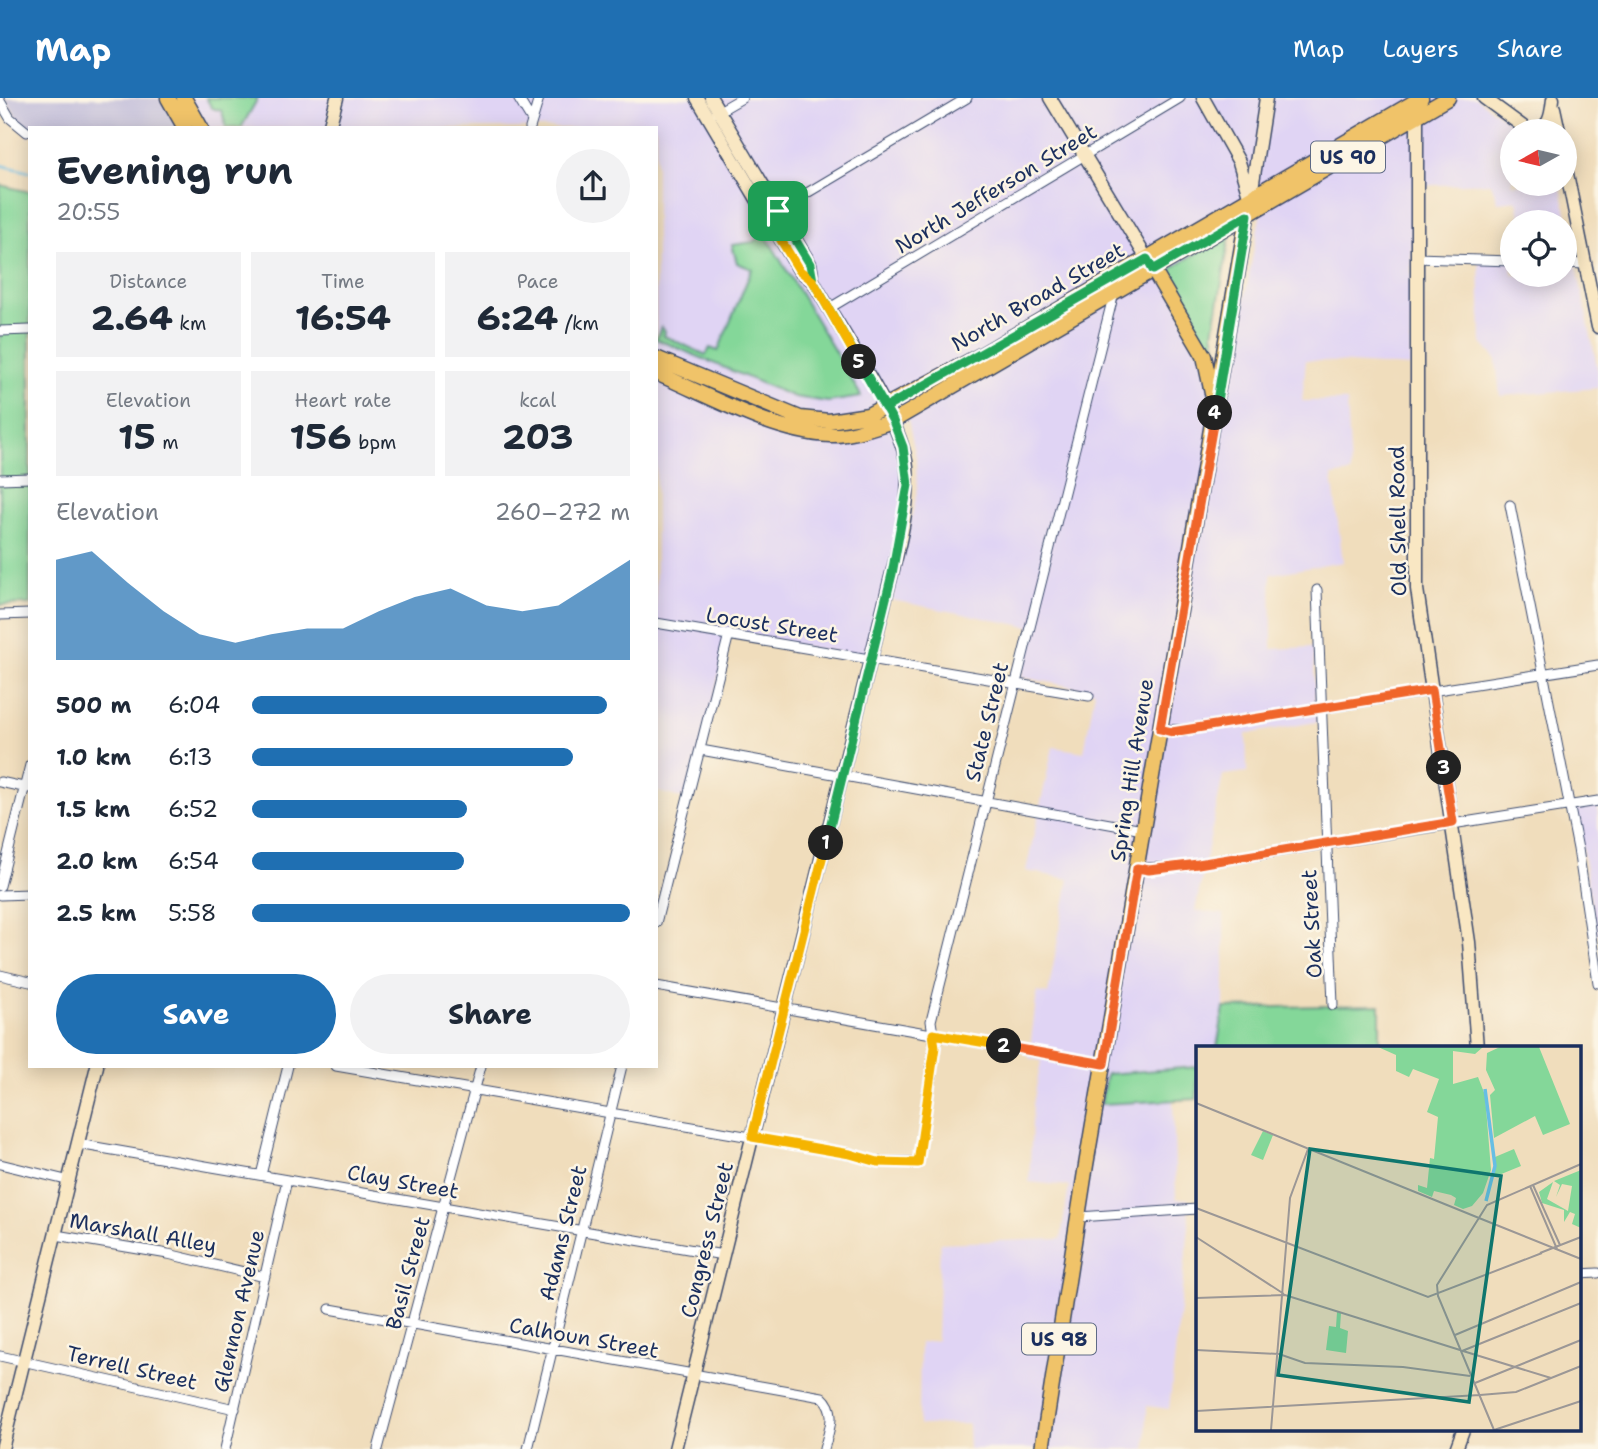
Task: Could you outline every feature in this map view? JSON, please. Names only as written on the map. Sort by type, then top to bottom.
[{"type":"main road","points":[[167,98],[184,126]]},
{"type":"main road","points":[[184,98],[200,126]]},
{"type":"main road","name":"North Broad Street","points":[[658,374],[786,427],[814,433],[845,433],[893,421],[1114,293],[1150,264],[1250,199],[1421,98]]},
{"type":"main road","name":"North Broad Street","points":[[658,359],[800,418],[851,419],[885,408],[1150,264],[1248,215],[1448,98]]},
{"type":"main road","name":"Spring Hill Avenue","points":[[1042,1449],[1250,199]]},
{"type":"main road","name":"US 98","points":[[1150,264],[1204,356],[1215,410]]},
{"type":"street","points":[[330,126],[337,98]]},
{"type":"street","points":[[518,98],[531,124]]},
{"type":"street","points":[[531,124],[539,98]]},
{"type":"street","name":"Congress Street","points":[[675,1449],[892,574],[908,485],[903,447],[893,421],[813,281],[810,264],[772,214],[714,114],[697,98]]},
{"type":"street","name":"Congress Street","points":[[711,98],[714,114]]},
{"type":"street","points":[[714,114],[742,98]]},
{"type":"street","points":[[772,214],[967,98]]},
{"type":"street","points":[[1050,98],[1150,264]]},
{"type":"street","name":"North Jefferson Street","points":[[828,309],[1181,98]]},
{"type":"street","points":[[1203,98],[1239,162],[1250,199]]},
{"type":"street","name":"Spring Hill Avenue","points":[[1250,199],[1266,98]]},
{"type":"street","points":[[1484,98],[1514,119]]},
{"type":"street","points":[[1550,119],[1552,98]]},
{"type":"street","points":[[1552,98],[1556,119]]},
{"type":"street","points":[[0,102],[10,118],[27,132]]},
{"type":"street","name":"Old Shell Road","points":[[1417,116],[1414,554],[1469,942],[1477,1046]]},
{"type":"street","points":[[1572,196],[1598,327]]},
{"type":"street","points":[[1416,258],[1500,261]]},
{"type":"street","points":[[1577,264],[1586,264]]},
{"type":"street","name":"State Street","points":[[752,1137],[850,1154],[878,1162],[918,1163],[935,1047],[931,1021],[1114,293]]},
{"type":"street","points":[[0,332],[28,330]]},
{"type":"street","points":[[0,479],[28,478]]},
{"type":"street","points":[[1510,505],[1570,805],[1598,983]]},
{"type":"street","name":"Oak Street","points":[[1317,590],[1333,1005]]},
{"type":"street","points":[[0,615],[28,614]]},
{"type":"street","name":"Locust Street","points":[[658,623],[1089,696]]},
{"type":"street","points":[[658,915],[729,634]]},
{"type":"street","points":[[1160,729],[1172,732],[1598,665]]},
{"type":"street","points":[[701,750],[842,778],[1143,831]]},
{"type":"street","points":[[0,782],[27,788],[0,886]]},
{"type":"street","points":[[1137,868],[1149,870],[1179,867],[1598,801]]},
{"type":"street","points":[[0,895],[28,894]]},
{"type":"street","points":[[0,975],[28,982]]},
{"type":"street","points":[[658,986],[1104,1064]]},
{"type":"street","points":[[2,1449],[97,1068]]},
{"type":"street","points":[[261,1175],[288,1068]]},
{"type":"street","points":[[348,1068],[752,1137]]},
{"type":"street","name":"Basil Street","points":[[378,1449],[480,1068]]},
{"type":"street","name":"Adams Street","points":[[528,1449],[621,1068]]},
{"type":"street","name":"Clay Street","points":[[78,1144],[723,1255]]},
{"type":"street","points":[[0,1164],[70,1181]]},
{"type":"street","name":"Glennon Avenue","points":[[225,1449],[287,1180]]},
{"type":"street","points":[[1079,1217],[1196,1209]]},
{"type":"street","name":"Marshall Alley","points":[[56,1235],[168,1254],[265,1277]]},
{"type":"street","points":[[1580,1274],[1598,1273]]},
{"type":"street","name":"Calhoun Street","points":[[330,1309],[693,1376],[822,1396],[832,1413],[824,1449]]},
{"type":"street","name":"Terrell Street","points":[[0,1356],[234,1409]]},
{"type":"street","points":[[1456,1449],[1462,1432]]},
{"type":"shaded area","points":[[5,98],[163,98],[180,126],[28,126],[28,136]]},
{"type":"shaded area","points":[[163,98],[1476,98],[1505,119],[1500,119],[1500,196],[1562,196],[1565,210],[1519,210],[1517,200],[1498,202],[1491,183],[1412,186],[1410,367],[1306,360],[1302,401],[1347,401],[1351,473],[1332,476],[1343,562],[1271,574],[1272,649],[1313,647],[1316,722],[1246,734],[1247,772],[1223,775],[1195,911],[1224,914],[1224,1008],[1216,1046],[1196,1046],[1196,1066],[1107,1074],[1102,1104],[1173,1100],[1176,1199],[1188,1199],[1189,1226],[1169,1409],[1147,1406],[1146,1449],[969,1449],[968,1424],[919,1425],[920,1343],[937,1340],[940,1243],[1061,1239],[1069,1186],[1029,1182],[1033,1105],[1041,1061],[1029,1058],[1037,992],[1048,994],[1069,879],[1026,871],[1053,747],[1084,752],[1095,691],[1021,677],[1035,628],[892,600],[917,494],[916,457],[908,420],[895,425],[908,485],[871,658],[729,634],[688,800],[658,792],[658,126],[180,126]],"holes":[[[1261,212],[1234,354],[1197,352],[1163,273]]]},
{"type":"shaded area","points":[[1479,256],[1500,256],[1500,287],[1577,287],[1577,268],[1598,371],[1598,388],[1500,396],[1496,359],[1481,342]]},
{"type":"shaded area","points":[[1598,806],[1598,934],[1596,934],[1576,809]]},
{"type":"green space","points":[[206,98],[258,98],[242,126],[226,126],[222,111],[212,108]]},
{"type":"green space","points":[[0,185],[28,192],[28,604],[0,605]]},
{"type":"green space","points":[[765,234],[861,397],[828,402],[794,397],[658,340],[661,327],[665,331],[664,336],[706,355],[710,348],[718,351],[752,269],[737,263],[732,245],[753,242]]},
{"type":"green space","points":[[1227,234],[1230,236],[1213,333],[1216,346],[1208,349],[1163,274]]},
{"type":"green space","points":[[1380,1005],[1380,1046],[1217,1046],[1224,1008]]},
{"type":"green space","points":[[1196,1067],[1196,1099],[1101,1104],[1106,1074]]},
{"type":"waterway","points":[[0,165],[28,172]]},
{"type":"route","points":[[778,211],[767,217],[799,270],[813,281],[885,408],[1147,259],[1153,270],[1248,215],[1160,729],[1172,732],[1432,690],[1453,822],[1198,864],[1149,870],[1137,868],[1104,1064],[933,1034],[935,1047],[921,1137],[921,1158],[918,1163],[912,1164],[878,1162],[850,1154],[752,1137],[892,574],[908,485],[903,447],[893,421],[885,408],[828,309],[813,281],[810,264],[778,211]]}]
